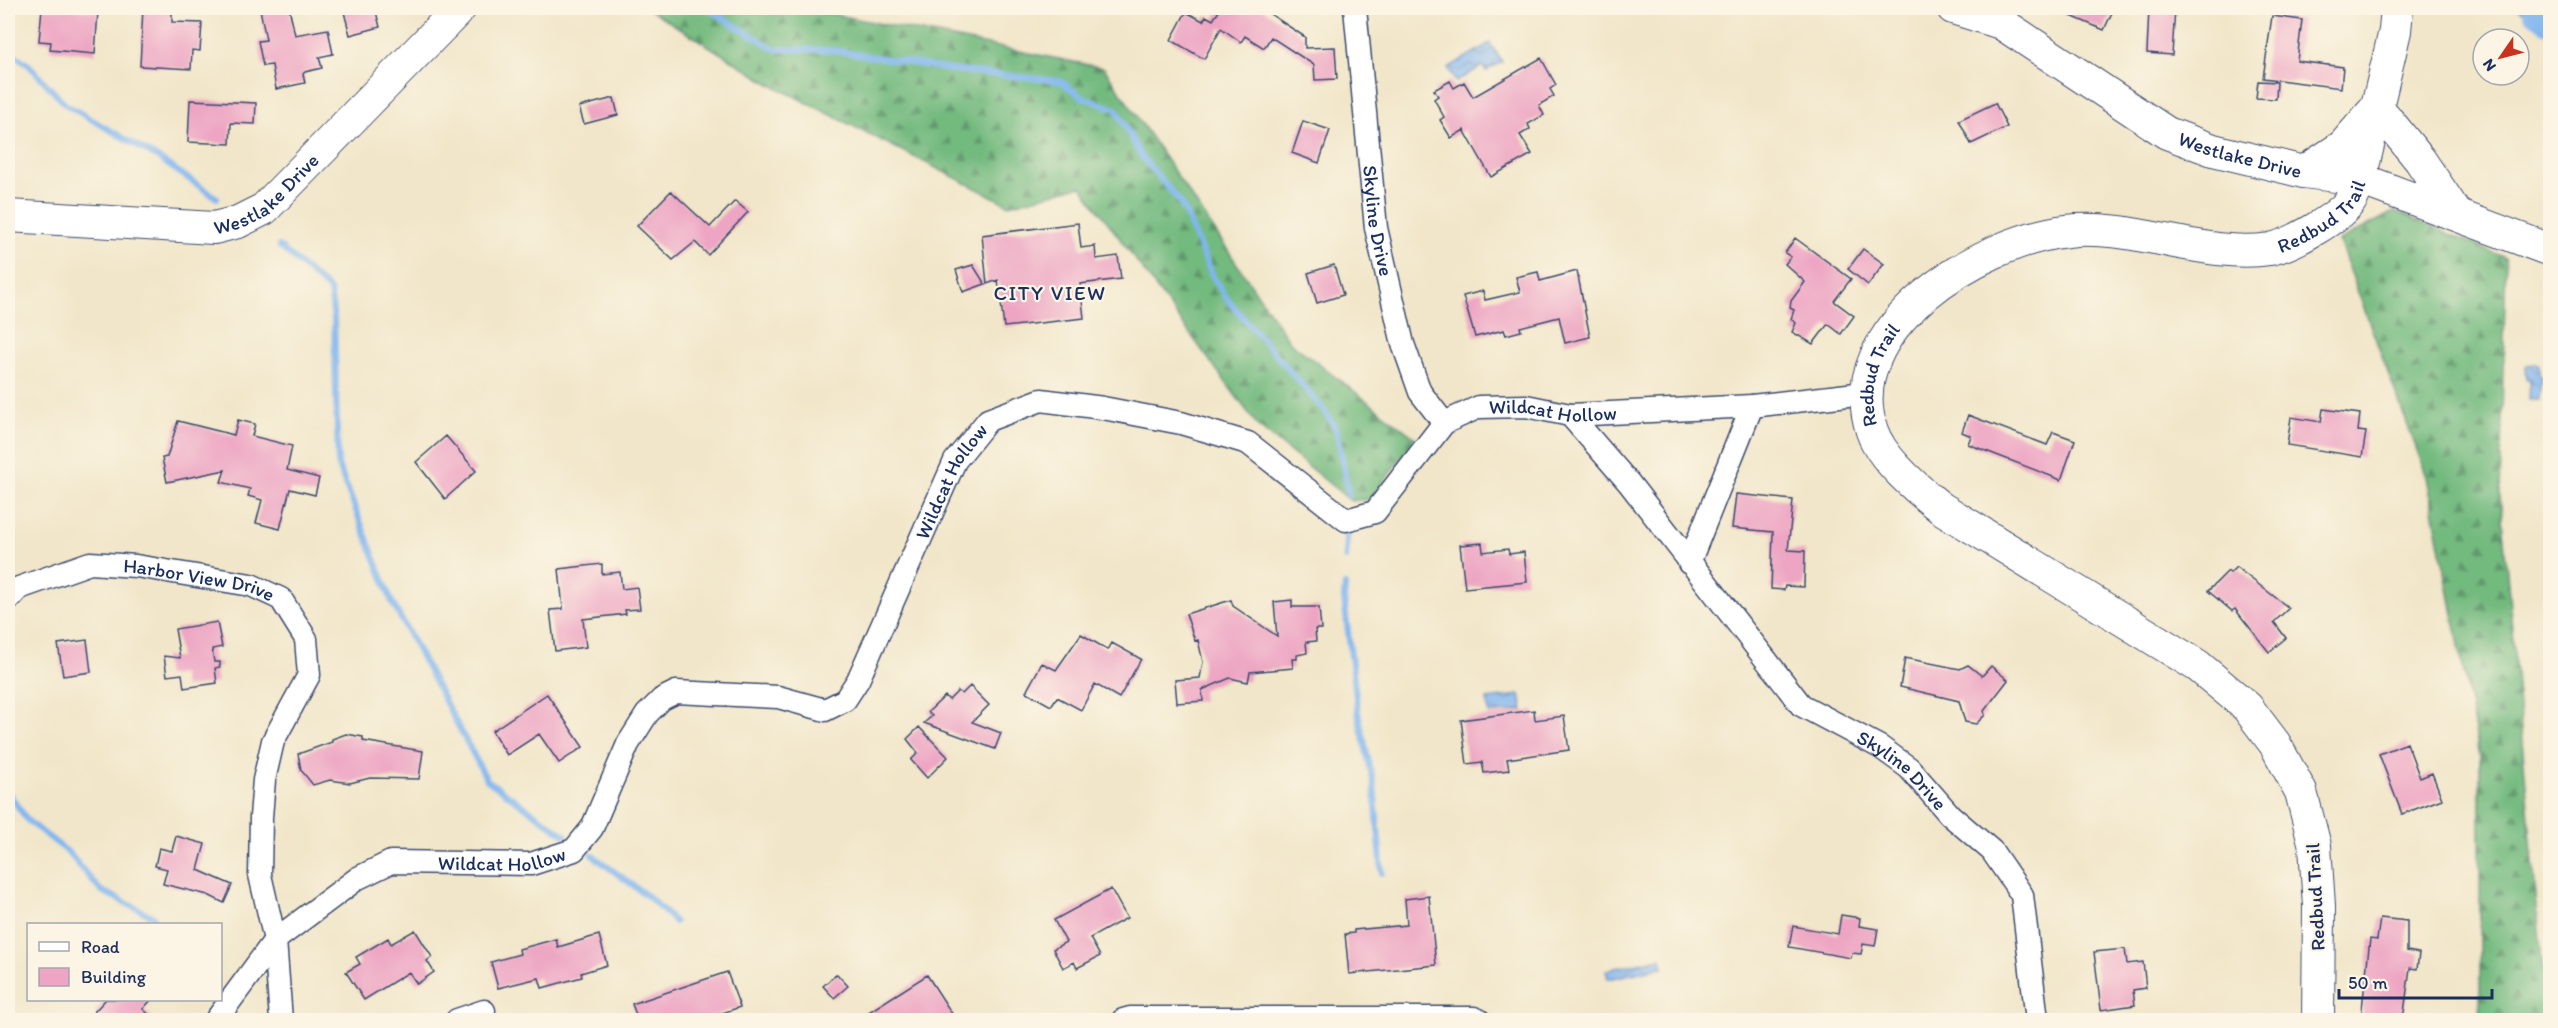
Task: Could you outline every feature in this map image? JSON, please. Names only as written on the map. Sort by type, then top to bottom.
[{"type":"street","name":"Westlake Drive","points":[[8,216],[214,228],[238,222],[264,209],[460,8]]},
{"type":"street","name":"Skyline Drive","points":[[1355,8],[1376,228],[1403,344],[1413,373],[1420,392],[1444,423]]},
{"type":"street","name":"Westlake Drive","points":[[1953,8],[2001,23],[2167,133],[2213,150],[2304,172],[2360,179],[2550,250]]},
{"type":"street","name":"Redbud Trail","points":[[2318,1020],[2319,906],[2315,846],[2301,792],[2275,744],[2247,707],[2198,666],[1941,508],[1904,478],[1873,432],[1865,393],[1875,353],[1897,324],[1955,272],[1984,256],[2024,240],[2067,231],[2111,232],[2238,250],[2270,249],[2291,243],[2334,214],[2350,201],[2360,179],[2397,8]]},
{"type":"street","points":[[2304,172],[2343,147],[2377,107],[2420,160],[2457,215]]},
{"type":"street","name":"Wildcat Hollow","points":[[216,1020],[275,940],[358,878],[391,862],[531,864],[574,850],[592,828],[628,744],[647,714],[662,699],[676,692],[778,697],[825,710],[845,700],[858,680],[955,461],[988,420],[1041,400],[1103,408],[1180,423],[1248,443],[1346,520],[1375,512],[1444,423],[1479,407],[1526,406],[1570,415],[1752,406],[1865,393]]},
{"type":"street","points":[[1689,563],[1752,406]]},
{"type":"street","name":"Skyline Drive","points":[[1570,415],[1629,483],[1801,705],[1880,747],[1909,768],[1950,815],[1992,852],[2022,896],[2037,1020]]},
{"type":"street","name":"Harbor View Drive","points":[[8,600],[19,588],[90,563],[136,566],[251,585],[281,598],[306,639],[309,675],[273,741],[264,780],[260,875],[275,940],[281,1020]]},
{"type":"street","points":[[457,1020],[484,1011]]},
{"type":"street","points":[[1123,1020],[1130,1018],[1312,1017],[1474,1018],[1479,1020]]},
{"type":"green space","points":[[647,8],[802,8],[1104,68],[1290,342],[1415,438],[1371,499],[1351,501],[1258,426],[1081,186],[1009,205],[770,84]]},
{"type":"green space","points":[[2517,8],[2550,8],[2550,32]]},
{"type":"green space","points":[[2395,211],[2506,258],[2500,495],[2547,1020],[2480,1020],[2480,757],[2427,477],[2339,241]]},
{"type":"water","points":[[1490,43],[1502,62],[1486,71],[1482,66],[1456,82],[1448,68]]},
{"type":"water","points":[[2539,364],[2539,375],[2541,376],[2539,400],[2529,400],[2530,380],[2527,380],[2526,366]]},
{"type":"water","points":[[1520,695],[1523,710],[1489,714],[1487,699]]},
{"type":"water","points":[[1661,958],[1663,967],[1608,979],[1606,970]]},
{"type":"building","points":[[42,8],[98,11],[95,54],[50,50],[51,42],[39,41]]},
{"type":"building","points":[[143,8],[172,8],[172,22],[202,23],[200,51],[192,50],[191,69],[140,66]]},
{"type":"building","points":[[289,8],[295,35],[328,29],[333,54],[319,57],[322,68],[305,72],[303,74],[305,83],[276,89],[272,65],[263,66],[258,41],[266,40],[260,9]]},
{"type":"building","points":[[343,8],[375,8],[380,27],[350,35]]},
{"type":"building","points":[[1221,8],[1261,8],[1305,37],[1305,48],[1335,47],[1337,79],[1315,80],[1314,65],[1271,37],[1264,48],[1245,36],[1241,42],[1221,28],[1204,59],[1171,40],[1186,12],[1203,21],[1206,16],[1213,20]]},
{"type":"building","points":[[2052,8],[2114,8],[2104,30]]},
{"type":"building","points":[[2149,8],[2175,8],[2172,55],[2147,53]]},
{"type":"building","points":[[2272,16],[2302,20],[2297,61],[2343,67],[2341,88],[2263,78]]},
{"type":"building","points":[[1541,58],[1556,85],[1550,89],[1554,96],[1539,105],[1544,115],[1528,124],[1530,129],[1520,135],[1532,154],[1491,177],[1464,130],[1451,138],[1440,120],[1444,117],[1434,99],[1438,96],[1434,90],[1450,81],[1454,88],[1464,82],[1473,97]]},
{"type":"building","points":[[2258,81],[2277,82],[2276,99],[2256,98]]},
{"type":"building","points":[[614,98],[618,115],[584,124],[579,107]]},
{"type":"building","points":[[190,100],[256,103],[255,124],[231,123],[230,144],[188,142]]},
{"type":"building","points":[[1995,103],[2007,127],[1971,144],[1959,120]]},
{"type":"building","points":[[1303,121],[1330,130],[1319,163],[1292,153]]},
{"type":"building","points":[[671,191],[710,227],[735,201],[748,212],[708,255],[695,242],[673,260],[637,226]]},
{"type":"building","points":[[1078,223],[1081,248],[1095,246],[1096,259],[1118,256],[1121,279],[1080,284],[1084,318],[1004,327],[998,280],[987,284],[982,235]]},
{"type":"building","points":[[1795,238],[1851,279],[1834,301],[1854,316],[1841,334],[1828,324],[1813,344],[1792,332],[1796,323],[1791,319],[1794,310],[1790,308],[1791,301],[1805,282],[1785,264],[1791,257],[1785,253]]},
{"type":"building","points":[[1863,249],[1884,264],[1868,285],[1848,269]]},
{"type":"building","points":[[973,265],[985,284],[963,292],[956,270]]},
{"type":"building","points":[[1334,265],[1343,295],[1317,303],[1308,273]]},
{"type":"building","points":[[1577,271],[1590,337],[1565,343],[1559,317],[1520,327],[1521,331],[1506,335],[1504,330],[1475,337],[1463,296],[1483,291],[1485,300],[1520,292],[1516,277],[1538,272],[1540,281]]},
{"type":"building","points":[[2323,409],[2360,414],[2358,431],[2366,432],[2362,457],[2287,445],[2291,417],[2321,422]]},
{"type":"building","points":[[1968,415],[2047,445],[2053,432],[2075,440],[2061,480],[1968,444],[1971,436],[1962,432]]},
{"type":"building","points":[[238,420],[255,424],[252,436],[292,446],[287,470],[319,478],[315,495],[290,489],[280,529],[256,523],[262,500],[248,496],[250,489],[221,482],[225,470],[167,482],[162,458],[167,457],[178,421],[234,435]]},
{"type":"building","points":[[446,436],[476,471],[445,499],[416,462]]},
{"type":"building","points":[[1736,494],[1793,500],[1788,550],[1805,551],[1804,587],[1785,586],[1784,590],[1771,589],[1773,532],[1732,528]]},
{"type":"building","points":[[1482,543],[1483,552],[1508,549],[1509,554],[1524,552],[1527,582],[1465,588],[1460,545]]},
{"type":"building","points":[[602,564],[602,574],[620,572],[622,589],[637,587],[640,609],[625,610],[626,614],[583,619],[586,647],[555,651],[550,610],[563,609],[559,569]]},
{"type":"building","points":[[2236,567],[2289,608],[2274,622],[2286,638],[2269,652],[2235,609],[2232,611],[2208,591],[2228,571],[2230,573]]},
{"type":"building","points":[[1231,600],[1233,606],[1277,636],[1274,602],[1292,600],[1292,607],[1319,607],[1321,629],[1315,629],[1316,641],[1306,642],[1307,653],[1297,655],[1297,659],[1292,659],[1293,668],[1250,672],[1248,682],[1230,678],[1202,690],[1203,701],[1177,703],[1175,680],[1200,678],[1203,662],[1198,640],[1195,641],[1186,614]]},
{"type":"building","points":[[217,622],[222,647],[212,649],[214,662],[220,662],[220,667],[215,668],[217,683],[184,688],[182,674],[167,676],[164,656],[180,658],[175,629]]},
{"type":"building","points":[[1081,634],[1108,650],[1112,643],[1141,659],[1119,698],[1095,684],[1081,710],[1057,697],[1051,706],[1026,692],[1042,663],[1056,670]]},
{"type":"building","points":[[87,640],[91,672],[63,676],[58,644]]},
{"type":"building","points":[[1905,658],[1960,669],[1968,665],[1982,676],[1991,666],[2008,680],[1984,711],[1985,715],[1976,724],[1965,722],[1959,701],[1900,687]]},
{"type":"building","points":[[970,686],[989,705],[972,722],[1001,733],[995,749],[924,723],[932,716],[928,712],[945,696],[949,700],[958,691],[962,694]]},
{"type":"building","points":[[547,694],[583,747],[559,763],[539,734],[507,755],[492,731]]},
{"type":"building","points":[[1534,710],[1535,720],[1564,716],[1569,750],[1507,759],[1509,770],[1484,773],[1482,762],[1467,764],[1461,720]]},
{"type":"building","points":[[919,727],[948,757],[927,778],[911,760],[918,753],[907,739]]},
{"type":"building","points":[[346,734],[363,737],[363,741],[423,751],[419,779],[370,778],[350,783],[330,780],[313,785],[301,770],[298,754],[332,742],[332,739]]},
{"type":"building","points":[[2407,743],[2420,778],[2432,773],[2442,799],[2402,814],[2379,754]]},
{"type":"building","points":[[176,836],[205,844],[198,870],[232,885],[224,903],[208,895],[163,884],[167,869],[155,866],[159,848],[172,851]]},
{"type":"building","points":[[1111,889],[1127,918],[1090,938],[1100,956],[1077,968],[1074,962],[1063,968],[1053,949],[1066,942],[1054,920]]},
{"type":"building","points":[[1429,896],[1436,965],[1349,974],[1345,934],[1354,933],[1354,930],[1407,925],[1405,899]]},
{"type":"building","points":[[1841,915],[1860,918],[1859,926],[1878,929],[1875,946],[1863,944],[1861,954],[1852,953],[1851,958],[1789,947],[1793,926],[1838,934]]},
{"type":"building","points":[[2380,918],[2407,921],[2407,951],[2419,953],[2417,969],[2410,968],[2403,1020],[2361,1017],[2370,939],[2377,940]]},
{"type":"building","points":[[415,930],[432,957],[427,961],[434,972],[417,984],[409,972],[364,1000],[346,972],[360,964],[356,957],[388,938],[391,944]]},
{"type":"building","points":[[599,935],[607,965],[581,973],[582,977],[542,988],[539,978],[498,988],[491,962],[520,954],[519,949],[556,939],[558,947]]},
{"type":"building","points":[[2125,949],[2127,964],[2143,962],[2146,988],[2133,990],[2135,1005],[2101,1010],[2094,952]]},
{"type":"building","points":[[727,972],[740,1007],[702,1020],[661,1020],[659,1016],[638,1020],[632,1004]]},
{"type":"building","points":[[837,974],[848,986],[834,998],[823,986]]},
{"type":"building","points":[[927,975],[956,1020],[856,1020]]},
{"type":"building","points":[[104,1001],[150,1001],[143,1009],[155,1020],[103,1020],[94,1012]]},
{"type":"waterway","points":[[706,8],[775,49],[833,50],[952,70],[1060,81],[1084,98],[1116,109],[1141,156],[1181,203],[1212,275],[1227,299],[1323,409],[1336,429],[1349,496]]},
{"type":"waterway","points":[[2540,8],[2550,16]]},
{"type":"waterway","points":[[8,51],[28,64],[65,104],[158,158],[217,198]]},
{"type":"waterway","points":[[279,246],[330,290],[334,319],[338,465],[392,602],[487,780],[565,835]]},
{"type":"waterway","points":[[1346,558],[1347,536]]},
{"type":"waterway","points":[[1345,585],[1344,599],[1358,713],[1374,785],[1382,873]]},
{"type":"waterway","points":[[8,792],[28,821],[68,852],[100,890],[154,917]]},
{"type":"waterway","points":[[592,855],[650,898],[675,922]]},
{"type":"district","name":"CITY VIEW","points":[[1050,293]]}]
